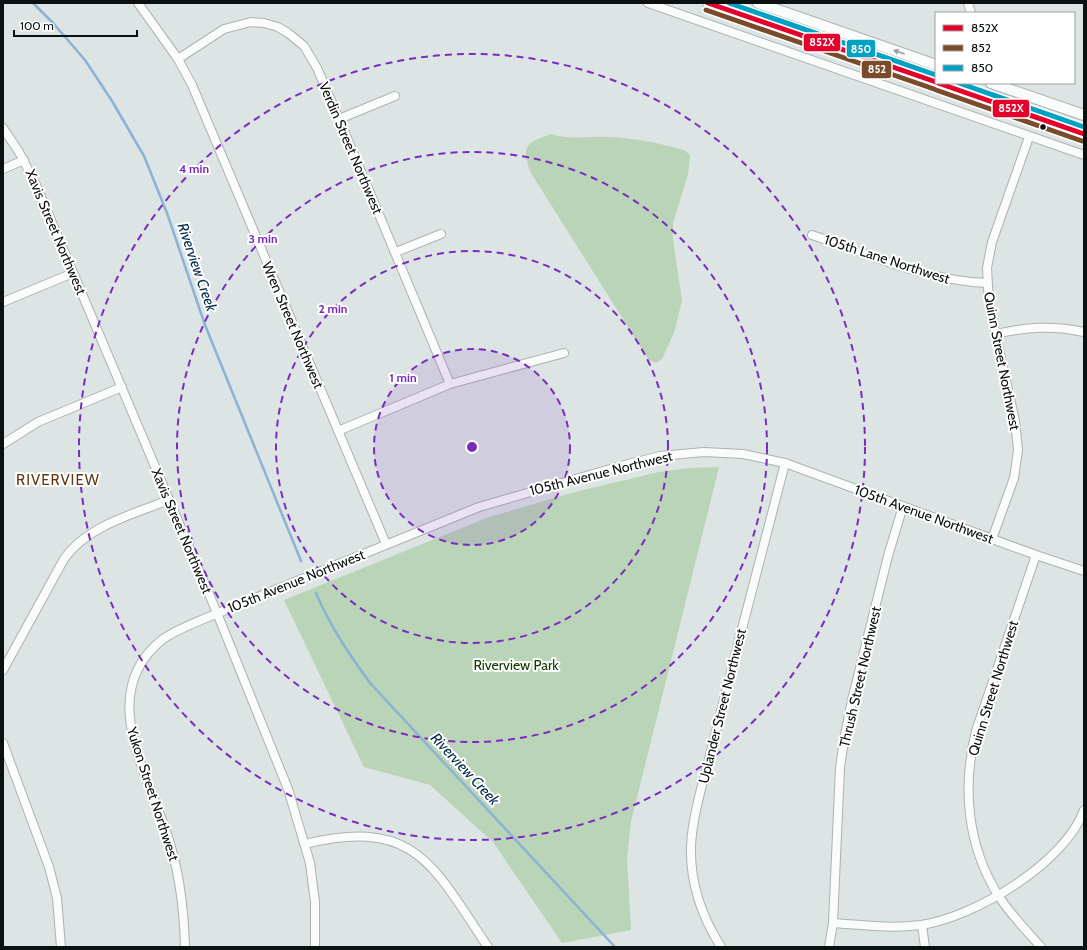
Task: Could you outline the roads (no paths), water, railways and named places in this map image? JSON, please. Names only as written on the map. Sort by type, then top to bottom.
[{"type":"main road","points":[[708,3],[935,82]]},
{"type":"main road","points":[[758,3],[935,65]]},
{"type":"main road","points":[[943,84],[967,88],[1084,134]]},
{"type":"main road","points":[[994,84],[1084,115]]},
{"type":"street","name":"Wren Street Northwest","points":[[138,3],[178,59],[192,84],[386,544]]},
{"type":"street","points":[[648,3],[1084,155]]},
{"type":"street","name":"Verdin Street Northwest","points":[[178,59],[216,33],[232,26],[251,22],[264,23],[278,27],[298,40],[308,52],[339,119],[450,384]]},
{"type":"street","points":[[339,119],[395,96]]},
{"type":"street","name":"Xavis Street Northwest","points":[[3,128],[24,160],[36,185],[217,613],[288,789],[305,844],[315,902],[315,947]]},
{"type":"street","name":"Quinn Street Northwest","points":[[992,539],[1014,478],[1018,450],[1015,421],[989,304],[987,283],[992,242],[1029,137]]},
{"type":"street","points":[[3,168],[24,160]]},
{"type":"street","points":[[396,252],[441,234]]},
{"type":"street","name":"105th Lane Northwest","points":[[812,235],[931,275],[960,282],[987,283]]},
{"type":"street","points":[[3,302],[73,273]]},
{"type":"street","points":[[996,334],[1042,326],[1060,327],[1084,332]]},
{"type":"street","points":[[338,431],[450,384],[564,352]]},
{"type":"street","points":[[3,444],[38,422],[122,387]]},
{"type":"street","name":"105th Avenue Northwest","points":[[217,613],[499,500],[652,458],[682,453],[716,452],[749,455],[785,463],[1036,555],[1084,571]]},
{"type":"street","name":"Uplander Street Northwest","points":[[721,947],[696,895],[691,857],[694,822],[742,624],[785,463]]},
{"type":"street","points":[[3,670],[64,559],[76,545],[98,530],[169,500]]},
{"type":"street","name":"Thrush Street Northwest","points":[[829,947],[832,923],[840,768],[844,740],[852,700],[888,556],[903,506]]},
{"type":"street","name":"Quinn Street Northwest","points":[[1036,555],[976,731],[968,772],[968,800],[973,832],[984,867],[998,894],[1041,947]]},
{"type":"street","name":"Yukon Street Northwest","points":[[185,947],[184,922],[176,866],[167,832],[134,742],[129,720],[128,702],[139,667],[154,648],[176,631],[217,613]]},
{"type":"street","points":[[3,743],[49,867],[57,898],[61,947]]},
{"type":"street","points":[[832,923],[891,927],[922,925],[950,918],[998,894],[1059,850],[1077,827],[1084,810]]},
{"type":"street","points":[[305,844],[326,839],[361,835],[390,840],[416,853],[439,874],[488,947]]},
{"type":"street","points":[[922,925],[925,947]]},
{"type":"waterway","name":"Riverview Creek","points":[[33,3],[53,23],[85,60],[112,101],[144,156],[167,213],[205,325],[301,561]]},
{"type":"waterway","name":"Riverview Creek","points":[[316,593],[340,640],[370,683],[615,947]]},
{"type":"district","name":"RIVERVIEW","points":[[58,480]]},
{"type":"park label","name":"Riverview Park","points":[[516,665]]}]
